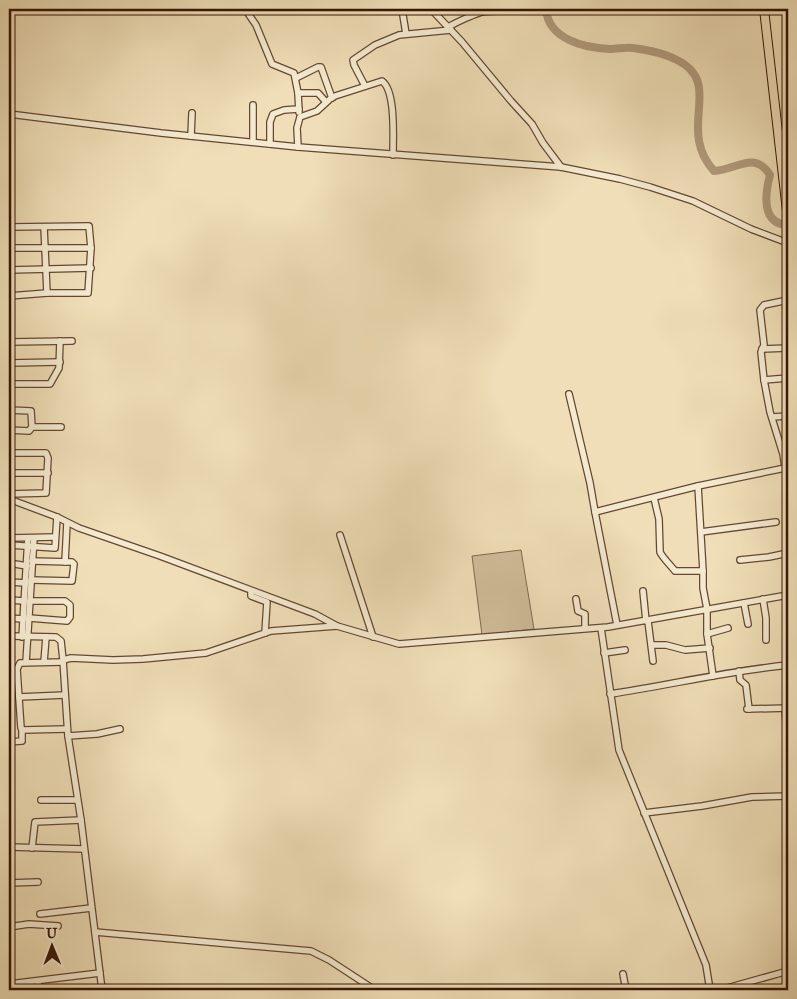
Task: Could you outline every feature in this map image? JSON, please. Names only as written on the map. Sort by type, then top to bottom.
[{"type":"main road","points":[[764,9],[786,173],[788,220]]},
{"type":"street","points":[[246,9],[256,25],[269,61],[274,66],[292,71],[296,78],[300,117],[297,128],[298,147]]},
{"type":"street","points":[[402,9],[406,34]]},
{"type":"street","points":[[431,9],[532,124],[560,167]]},
{"type":"street","points":[[365,86],[354,65],[354,59],[375,45],[388,38],[406,34],[450,29],[459,21],[483,12],[499,11],[502,9]]},
{"type":"street","points":[[296,78],[318,67],[321,68],[332,98]]},
{"type":"street","points":[[300,117],[317,111],[332,98],[382,81],[386,85],[390,97],[393,155]]},
{"type":"street","points":[[298,93],[318,93],[326,102]]},
{"type":"street","points":[[253,105],[253,142]]},
{"type":"street","points":[[270,144],[270,122],[273,114],[284,110],[299,109]]},
{"type":"street","points":[[191,136],[192,113]]},
{"type":"street","points":[[9,114],[298,147],[560,167],[620,178],[693,201],[751,229],[788,243]]},
{"type":"street","points":[[549,166],[552,157]]},
{"type":"street","points":[[9,227],[90,226],[91,248],[88,293],[47,293],[9,296]]},
{"type":"street","points":[[44,227],[47,293]]},
{"type":"street","points":[[9,248],[91,248]]},
{"type":"street","points":[[9,270],[91,268]]},
{"type":"street","points":[[596,512],[698,486],[787,468],[770,412],[764,380],[761,359],[764,345],[760,308],[767,304],[788,300]]},
{"type":"street","points":[[9,384],[50,385],[60,362],[60,341]]},
{"type":"street","points":[[9,342],[72,341]]},
{"type":"street","points":[[762,349],[788,348]]},
{"type":"street","points":[[9,363],[60,362]]},
{"type":"street","points":[[764,380],[788,378]]},
{"type":"street","points":[[569,394],[590,483],[617,625]]},
{"type":"street","points":[[9,410],[31,411],[32,427]]},
{"type":"street","points":[[772,417],[788,416]]},
{"type":"street","points":[[9,430],[29,431],[32,427],[61,427]]},
{"type":"street","points":[[9,453],[46,454],[48,473],[46,493],[9,494]]},
{"type":"street","points":[[9,473],[48,473]]},
{"type":"street","points":[[698,486],[704,570],[703,588],[707,609],[707,634],[713,676]]},
{"type":"street","points":[[654,498],[659,519],[660,552],[662,556],[675,571],[704,570]]},
{"type":"street","points":[[9,499],[57,517],[67,523],[315,614],[337,626],[399,644],[598,628],[788,595]]},
{"type":"street","points":[[9,544],[55,548],[57,517]]},
{"type":"street","points":[[701,532],[776,522]]},
{"type":"street","points":[[65,562],[67,523]]},
{"type":"street","points":[[340,535],[373,637]]},
{"type":"street","points":[[9,538],[55,537]]},
{"type":"street","points":[[28,581],[32,561],[31,538]]},
{"type":"street","points":[[26,662],[27,566],[31,546]]},
{"type":"street","points":[[740,560],[788,553]]},
{"type":"street","points":[[9,582],[72,581],[74,564],[72,562],[32,561]]},
{"type":"street","points":[[9,564],[27,566]]},
{"type":"street","points":[[251,591],[251,596],[268,602],[265,633]]},
{"type":"street","points":[[643,591],[647,621],[653,645],[653,661]]},
{"type":"street","points":[[576,599],[578,611],[585,614],[587,628]]},
{"type":"street","points":[[763,599],[766,618],[766,640]]},
{"type":"street","points":[[9,600],[65,601],[70,605],[70,617],[67,621],[9,618]]},
{"type":"street","points":[[744,603],[748,624]]},
{"type":"street","points":[[9,742],[22,741],[18,665],[20,663],[63,661],[71,658],[122,660],[206,653],[278,630],[337,626]]},
{"type":"street","points":[[598,628],[604,653],[618,750],[706,965],[710,990]]},
{"type":"street","points":[[707,634],[728,628]]},
{"type":"street","points":[[9,660],[10,636],[56,637],[61,641],[68,736],[81,820],[102,990]]},
{"type":"street","points":[[44,662],[46,637]]},
{"type":"street","points":[[653,645],[666,645],[685,650],[710,648]]},
{"type":"street","points":[[604,653],[625,650]]},
{"type":"street","points":[[610,694],[702,679],[738,671],[788,665]]},
{"type":"street","points":[[738,671],[740,680],[746,685],[748,709],[787,708],[788,750]]},
{"type":"street","points":[[19,697],[65,695]]},
{"type":"street","points":[[22,730],[68,728]]},
{"type":"street","points":[[68,736],[97,734],[120,729]]},
{"type":"street","points":[[644,813],[702,806],[752,797],[788,796]]},
{"type":"street","points":[[41,800],[77,800]]},
{"type":"street","points":[[32,848],[35,822],[81,820]]},
{"type":"street","points":[[9,847],[84,849]]},
{"type":"street","points":[[9,883],[38,882]]},
{"type":"street","points":[[40,914],[91,908]]},
{"type":"street","points":[[9,927],[29,924],[58,926]]},
{"type":"street","points":[[95,932],[311,951],[330,960],[375,990]]},
{"type":"street","points":[[720,990],[788,971]]},
{"type":"street","points":[[9,984],[18,987],[38,981],[100,973]]},
{"type":"street","points":[[622,974],[626,990]]},
{"type":"street","points":[[38,981],[39,990]]},
{"type":"shaded area","points":[[521,550],[534,629],[482,635],[472,556]]},
{"type":"waterway","points":[[546,9],[548,19],[553,28],[569,40],[589,47],[630,48],[656,52],[677,60],[688,67],[699,85],[699,141],[706,161],[714,171],[751,162],[764,168],[770,175],[766,199],[769,214],[779,223],[788,225]]}]
